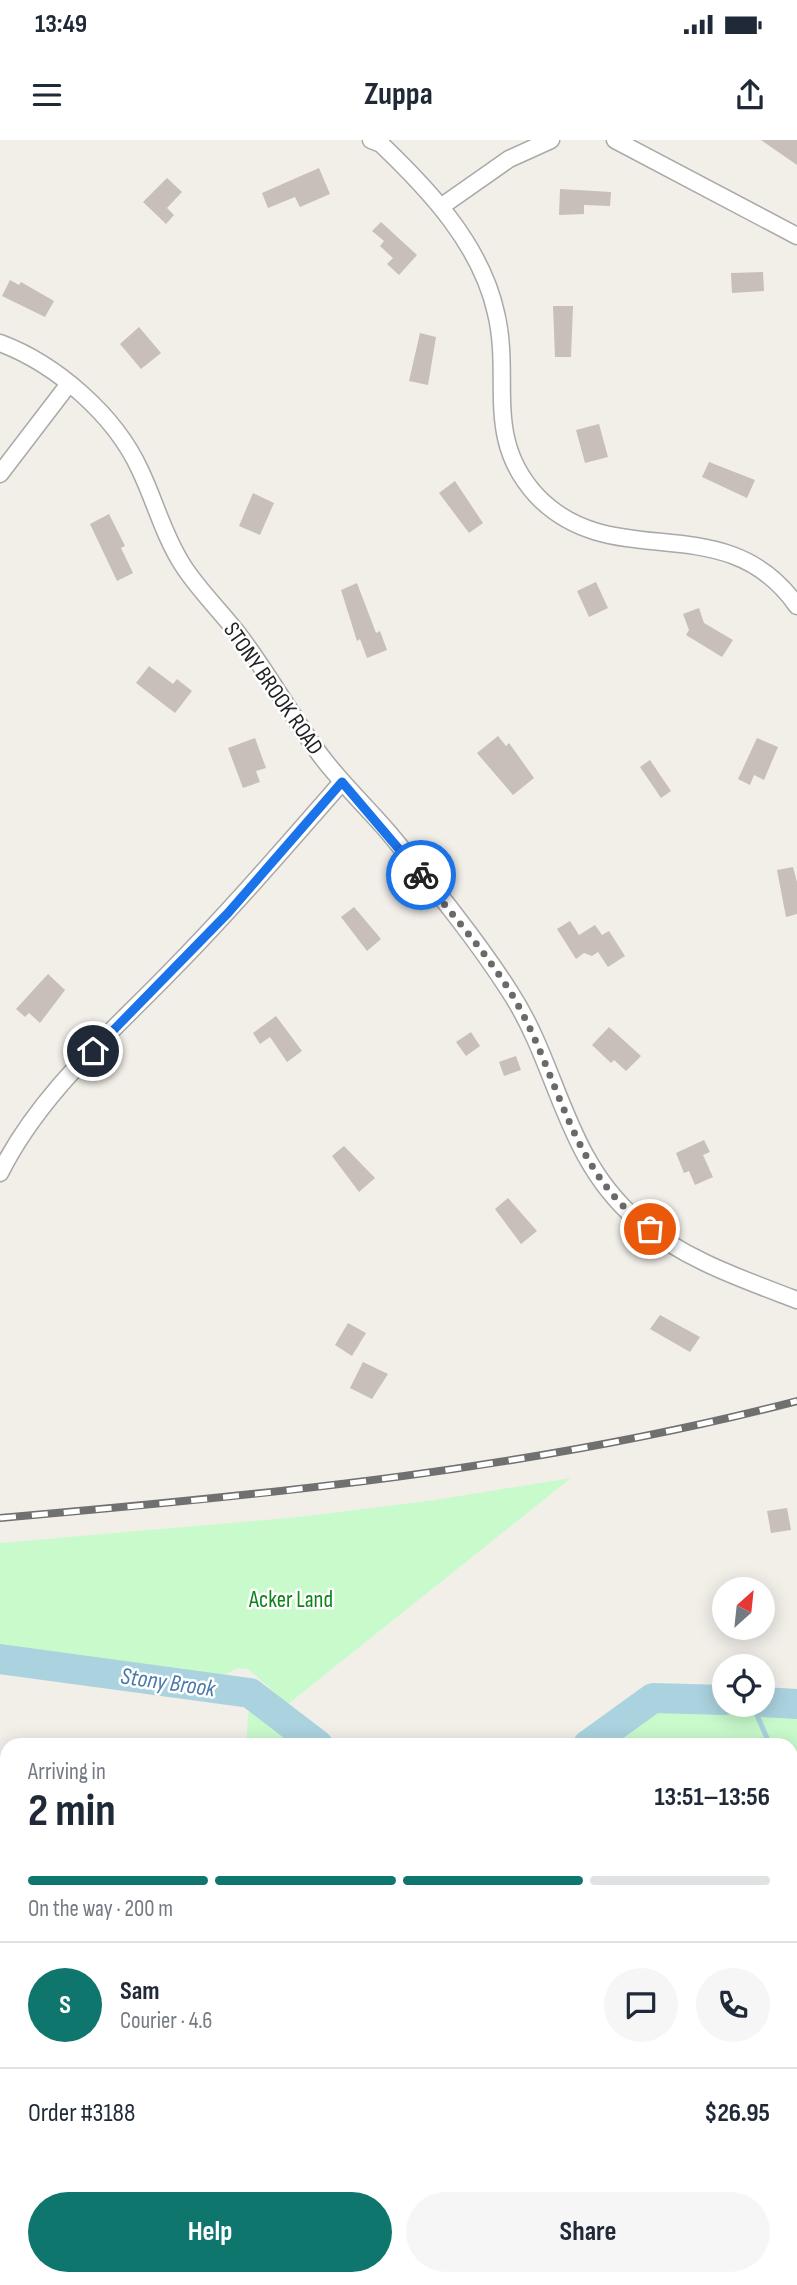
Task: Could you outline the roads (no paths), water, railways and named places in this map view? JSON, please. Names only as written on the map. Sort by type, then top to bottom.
[{"type":"street","points":[[371,140],[381,144],[442,206],[484,278],[496,313],[502,363],[502,430],[526,482],[538,497],[584,527],[613,537],[713,547],[740,557],[770,575],[797,606]]},
{"type":"street","points":[[442,206],[509,159],[551,140]]},
{"type":"street","points":[[615,140],[797,236]]},
{"type":"street","name":"STONY BROOK ROAD","points":[[0,343],[25,354],[68,385],[121,437],[141,472],[162,526],[182,564],[245,642],[342,782],[388,833],[511,992],[541,1052],[578,1145],[614,1195],[636,1219],[684,1252],[797,1300]]},
{"type":"street","points":[[0,474],[68,385]]},
{"type":"street","points":[[0,1173],[18,1137],[74,1069],[228,913],[342,782]]},
{"type":"waterway","name":"Stony Brook","points":[[0,1659],[250,1693],[309,1738]]},
{"type":"waterway","name":"Stony Brook","points":[[598,1738],[653,1698],[712,1700]]},
{"type":"waterway","name":"Stony Brook","points":[[775,1703],[797,1704]]},
{"type":"waterway","points":[[758,1717],[767,1738]]},
{"type":"railway","points":[[0,1518],[301,1489],[501,1462],[699,1425],[797,1401]]},
{"type":"park label","name":"Acker Land","points":[[291,1599]]}]
